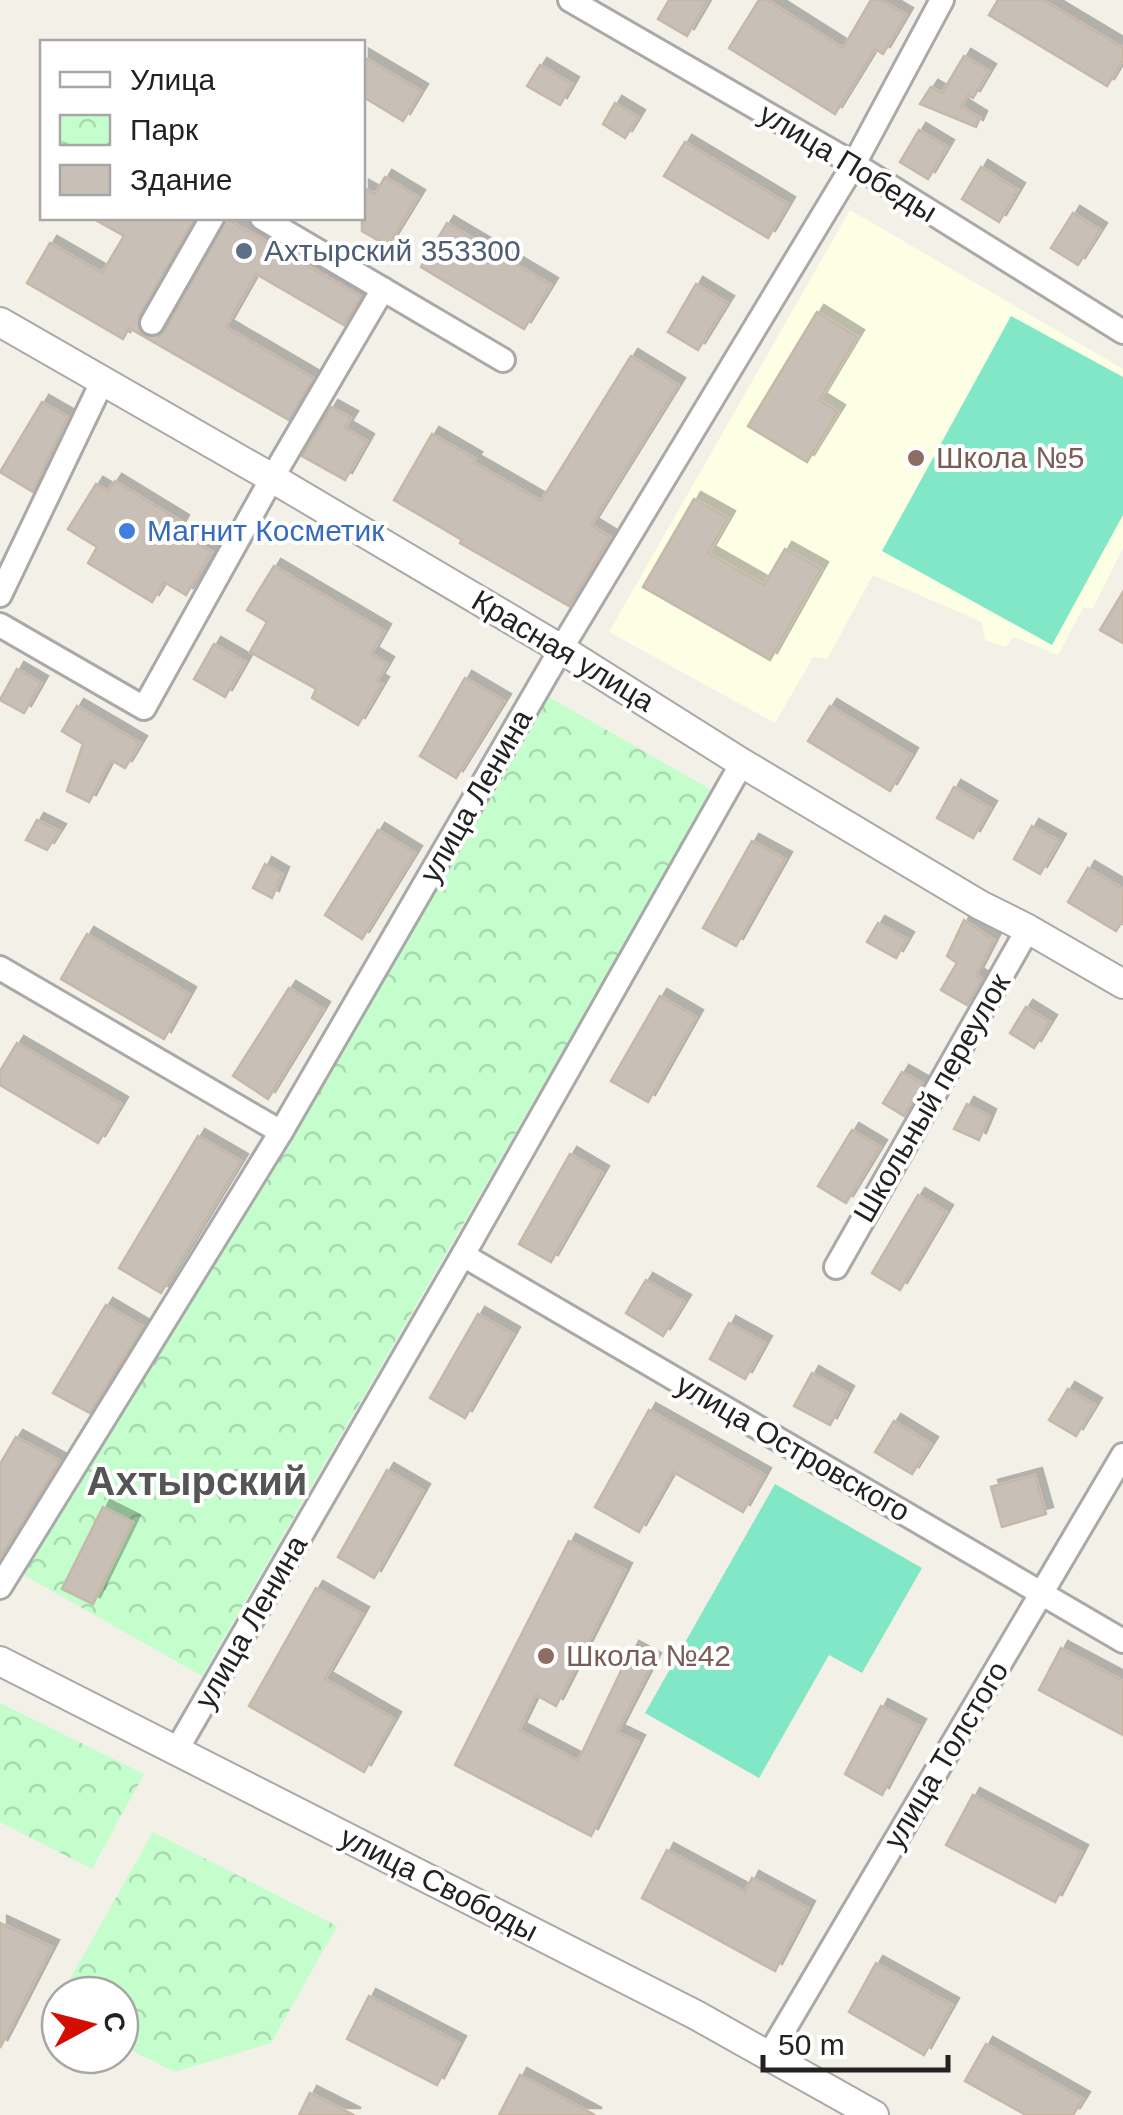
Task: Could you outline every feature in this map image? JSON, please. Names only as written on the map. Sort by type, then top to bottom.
[{"type":"street","name":"улица Победы","points":[[570,0],[854,164],[1123,332]]},
{"type":"street","name":"улица Ленина","points":[[0,1587],[281,1132],[562,648],[854,164],[942,0]]},
{"type":"street","points":[[152,323],[211,220]]},
{"type":"street","points":[[265,220],[503,360]]},
{"type":"street","points":[[0,625],[144,708],[383,289]]},
{"type":"street","name":"Красная улица","points":[[0,322],[562,648],[980,905],[1123,984]]},
{"type":"street","points":[[0,595],[104,380]]},
{"type":"street","name":"улица Ленина","points":[[176,1751],[742,762]]},
{"type":"street","name":"Школьный переулок","points":[[836,1267],[1028,929]]},
{"type":"street","points":[[0,968],[281,1132]]},
{"type":"street","name":"улица Островского","points":[[463,1255],[1123,1641]]},
{"type":"street","name":"улица Толстого","points":[[769,2055],[1123,1454]]},
{"type":"street","name":"улица Свободы","points":[[0,1661],[679,2006],[874,2115]]},
{"type":"shaded area","name":"Школа №5","points":[[850,210],[1123,369],[1123,548],[1093,608],[1083,608],[1058,655],[1014,637],[1006,647],[985,640],[982,622],[873,575],[827,659],[813,657],[775,723],[609,632]]},
{"type":"green space","points":[[1011,316],[1123,377],[1123,515],[1052,645],[882,551]]},
{"type":"green space","points":[[549,697],[713,791],[202,1676],[24,1575]]},
{"type":"green space","points":[[775,1484],[922,1568],[862,1673],[829,1655],[759,1778],[645,1713]]},
{"type":"green space","points":[[0,1703],[144,1774],[92,1869],[0,1822]]},
{"type":"green space","points":[[153,1832],[337,1926],[271,2043],[174,2072],[140,2054],[140,1975],[72,1975]]},
{"type":"building","points":[[669,0],[708,0],[687,36],[658,19]]},
{"type":"building","points":[[759,0],[767,0],[843,48],[871,0],[881,0],[906,15],[883,54],[875,49],[835,114],[729,48]]},
{"type":"building","points":[[998,0],[1043,0],[1123,48],[1123,60],[1107,86],[989,15]]},
{"type":"building","points":[[964,56],[989,71],[973,98],[968,95],[961,106],[980,118],[976,127],[920,104],[931,87],[942,93]]},
{"type":"building","points":[[365,58],[421,91],[403,121],[365,98]]},
{"type":"building","points":[[540,65],[572,84],[560,105],[527,86]]},
{"type":"building","points":[[615,103],[638,117],[625,138],[603,124]]},
{"type":"building","points":[[919,130],[947,147],[928,179],[900,162]]},
{"type":"building","points":[[685,142],[788,204],[768,238],[664,176]]},
{"type":"building","points":[[981,167],[1018,190],[999,222],[962,199]]},
{"type":"building","points":[[385,177],[418,197],[388,246],[362,231],[365,189],[375,194]]},
{"type":"building","points":[[1073,213],[1100,230],[1078,265],[1051,248]]},
{"type":"building","points":[[96,220],[194,220],[139,316],[139,330],[145,336],[159,336],[165,330],[226,220],[361,297],[344,325],[256,274],[226,327],[313,378],[289,420],[129,328],[123,339],[27,283],[50,243],[102,273],[124,236]]},
{"type":"building","points":[[447,223],[551,285],[524,329],[421,267]]},
{"type":"building","points":[[696,284],[727,303],[698,350],[668,332]]},
{"type":"building","points":[[817,312],[857,337],[819,400],[838,412],[807,462],[748,426]]},
{"type":"building","points":[[631,356],[678,385],[591,525],[610,537],[569,606],[394,500],[432,434],[541,501]]},
{"type":"building","points":[[42,402],[68,417],[33,492],[0,472]]},
{"type":"building","points":[[331,407],[351,418],[345,428],[367,441],[345,480],[302,456]]},
{"type":"building","points":[[115,481],[182,522],[177,531],[212,552],[186,595],[164,582],[152,602],[88,563],[97,547],[68,529],[96,484],[108,491]]},
{"type":"building","points":[[694,499],[728,518],[708,553],[764,585],[785,549],[821,569],[770,660],[643,587]]},
{"type":"building","points":[[274,566],[384,631],[371,654],[387,664],[377,681],[382,684],[358,725],[312,698],[316,689],[250,652],[267,622],[247,610]]},
{"type":"building","points":[[1123,592],[1123,643],[1100,630]]},
{"type":"building","points":[[214,644],[245,662],[225,697],[194,679]]},
{"type":"building","points":[[17,669],[41,683],[24,713],[0,700]]},
{"type":"building","points":[[465,678],[504,701],[456,778],[420,756]]},
{"type":"building","points":[[77,706],[140,743],[125,768],[111,760],[89,802],[67,791],[83,744],[62,731]]},
{"type":"building","points":[[830,706],[911,755],[890,791],[808,741]]},
{"type":"building","points":[[954,787],[990,808],[973,838],[937,818]]},
{"type":"building","points":[[37,820],[59,831],[47,850],[26,840]]},
{"type":"building","points":[[1032,826],[1059,841],[1040,874],[1014,859]]},
{"type":"building","points":[[378,830],[415,853],[362,939],[325,915]]},
{"type":"building","points":[[752,841],[785,859],[736,946],[703,928]]},
{"type":"building","points":[[265,864],[282,874],[272,898],[253,888]]},
{"type":"building","points":[[1088,868],[1123,889],[1123,920],[1116,931],[1068,902]]},
{"type":"building","points":[[964,920],[994,940],[976,975],[982,979],[967,1005],[941,990],[957,963],[947,956]]},
{"type":"building","points":[[878,923],[907,939],[896,958],[867,942]]},
{"type":"building","points":[[87,934],[189,994],[164,1039],[61,979]]},
{"type":"building","points":[[289,988],[323,1009],[268,1099],[233,1076]]},
{"type":"building","points":[[660,996],[696,1017],[648,1102],[611,1081]]},
{"type":"building","points":[[1026,1007],[1050,1022],[1034,1048],[1010,1033]]},
{"type":"building","points":[[17,1043],[121,1104],[98,1143],[0,1085],[0,1071]]},
{"type":"building","points":[[902,1072],[923,1084],[904,1116],[883,1103]]},
{"type":"building","points":[[967,1104],[989,1116],[979,1140],[954,1129]]},
{"type":"building","points":[[852,1130],[880,1147],[846,1203],[818,1186]]},
{"type":"building","points":[[198,1136],[241,1161],[161,1293],[119,1268]]},
{"type":"building","points":[[570,1154],[602,1173],[551,1262],[519,1244]]},
{"type":"building","points":[[918,1195],[946,1212],[900,1290],[872,1273]]},
{"type":"building","points":[[646,1280],[684,1302],[663,1336],[626,1313]]},
{"type":"building","points":[[106,1305],[143,1327],[90,1413],[53,1393]]},
{"type":"building","points":[[478,1314],[513,1334],[465,1418],[430,1398]]},
{"type":"building","points":[[729,1323],[765,1343],[745,1379],[710,1359]]},
{"type":"building","points":[[812,1373],[847,1393],[830,1425],[794,1406]]},
{"type":"building","points":[[1068,1389],[1095,1405],[1076,1436],[1049,1420]]},
{"type":"building","points":[[649,1410],[764,1475],[743,1512],[673,1472],[639,1532],[595,1507]]},
{"type":"building","points":[[894,1421],[931,1444],[912,1474],[875,1452]]},
{"type":"building","points":[[16,1437],[60,1461],[0,1558],[0,1464]]},
{"type":"building","points":[[387,1470],[423,1491],[374,1578],[338,1557]]},
{"type":"building","points":[[1035,1475],[1046,1514],[1002,1527],[991,1487]]},
{"type":"building","points":[[103,1507],[133,1522],[93,1604],[62,1589]]},
{"type":"building","name":"Школа №42","points":[[569,1541],[625,1570],[556,1706],[536,1695],[519,1730],[578,1761],[632,1648],[654,1660],[617,1732],[638,1742],[591,1836],[455,1765]]},
{"type":"building","points":[[316,1588],[362,1614],[325,1679],[394,1719],[364,1772],[249,1706]]},
{"type":"building","points":[[1061,1648],[1123,1681],[1123,1735],[1039,1690]]},
{"type":"building","points":[[881,1706],[919,1726],[882,1795],[845,1774]]},
{"type":"building","points":[[973,1795],[1081,1852],[1055,1902],[946,1845]]},
{"type":"building","points":[[667,1850],[745,1892],[752,1878],[808,1908],[775,1971],[642,1898]]},
{"type":"building","points":[[0,1923],[52,1947],[0,2048]]},
{"type":"building","points":[[876,1963],[952,2005],[924,2055],[849,2012]]},
{"type":"building","points":[[369,1996],[459,2043],[437,2085],[347,2039]]},
{"type":"building","points":[[986,2044],[1083,2099],[1073,2115],[1026,2115],[965,2081]]},
{"type":"building","points":[[520,2075],[595,2115],[499,2115]]},
{"type":"building","points":[[310,2093],[354,2115],[299,2115]]},
{"type":"place","name":"Ахтырский 353300","points":[[244,251]]},
{"type":"place","name":"Школа №5","points":[[916,458]]},
{"type":"place","name":"Магнит Косметик","points":[[127,531]]},
{"type":"place","name":"Школа №42","points":[[546,1656]]},
{"type":"district","name":"Ахтырский","points":[[197,1481]]}]
